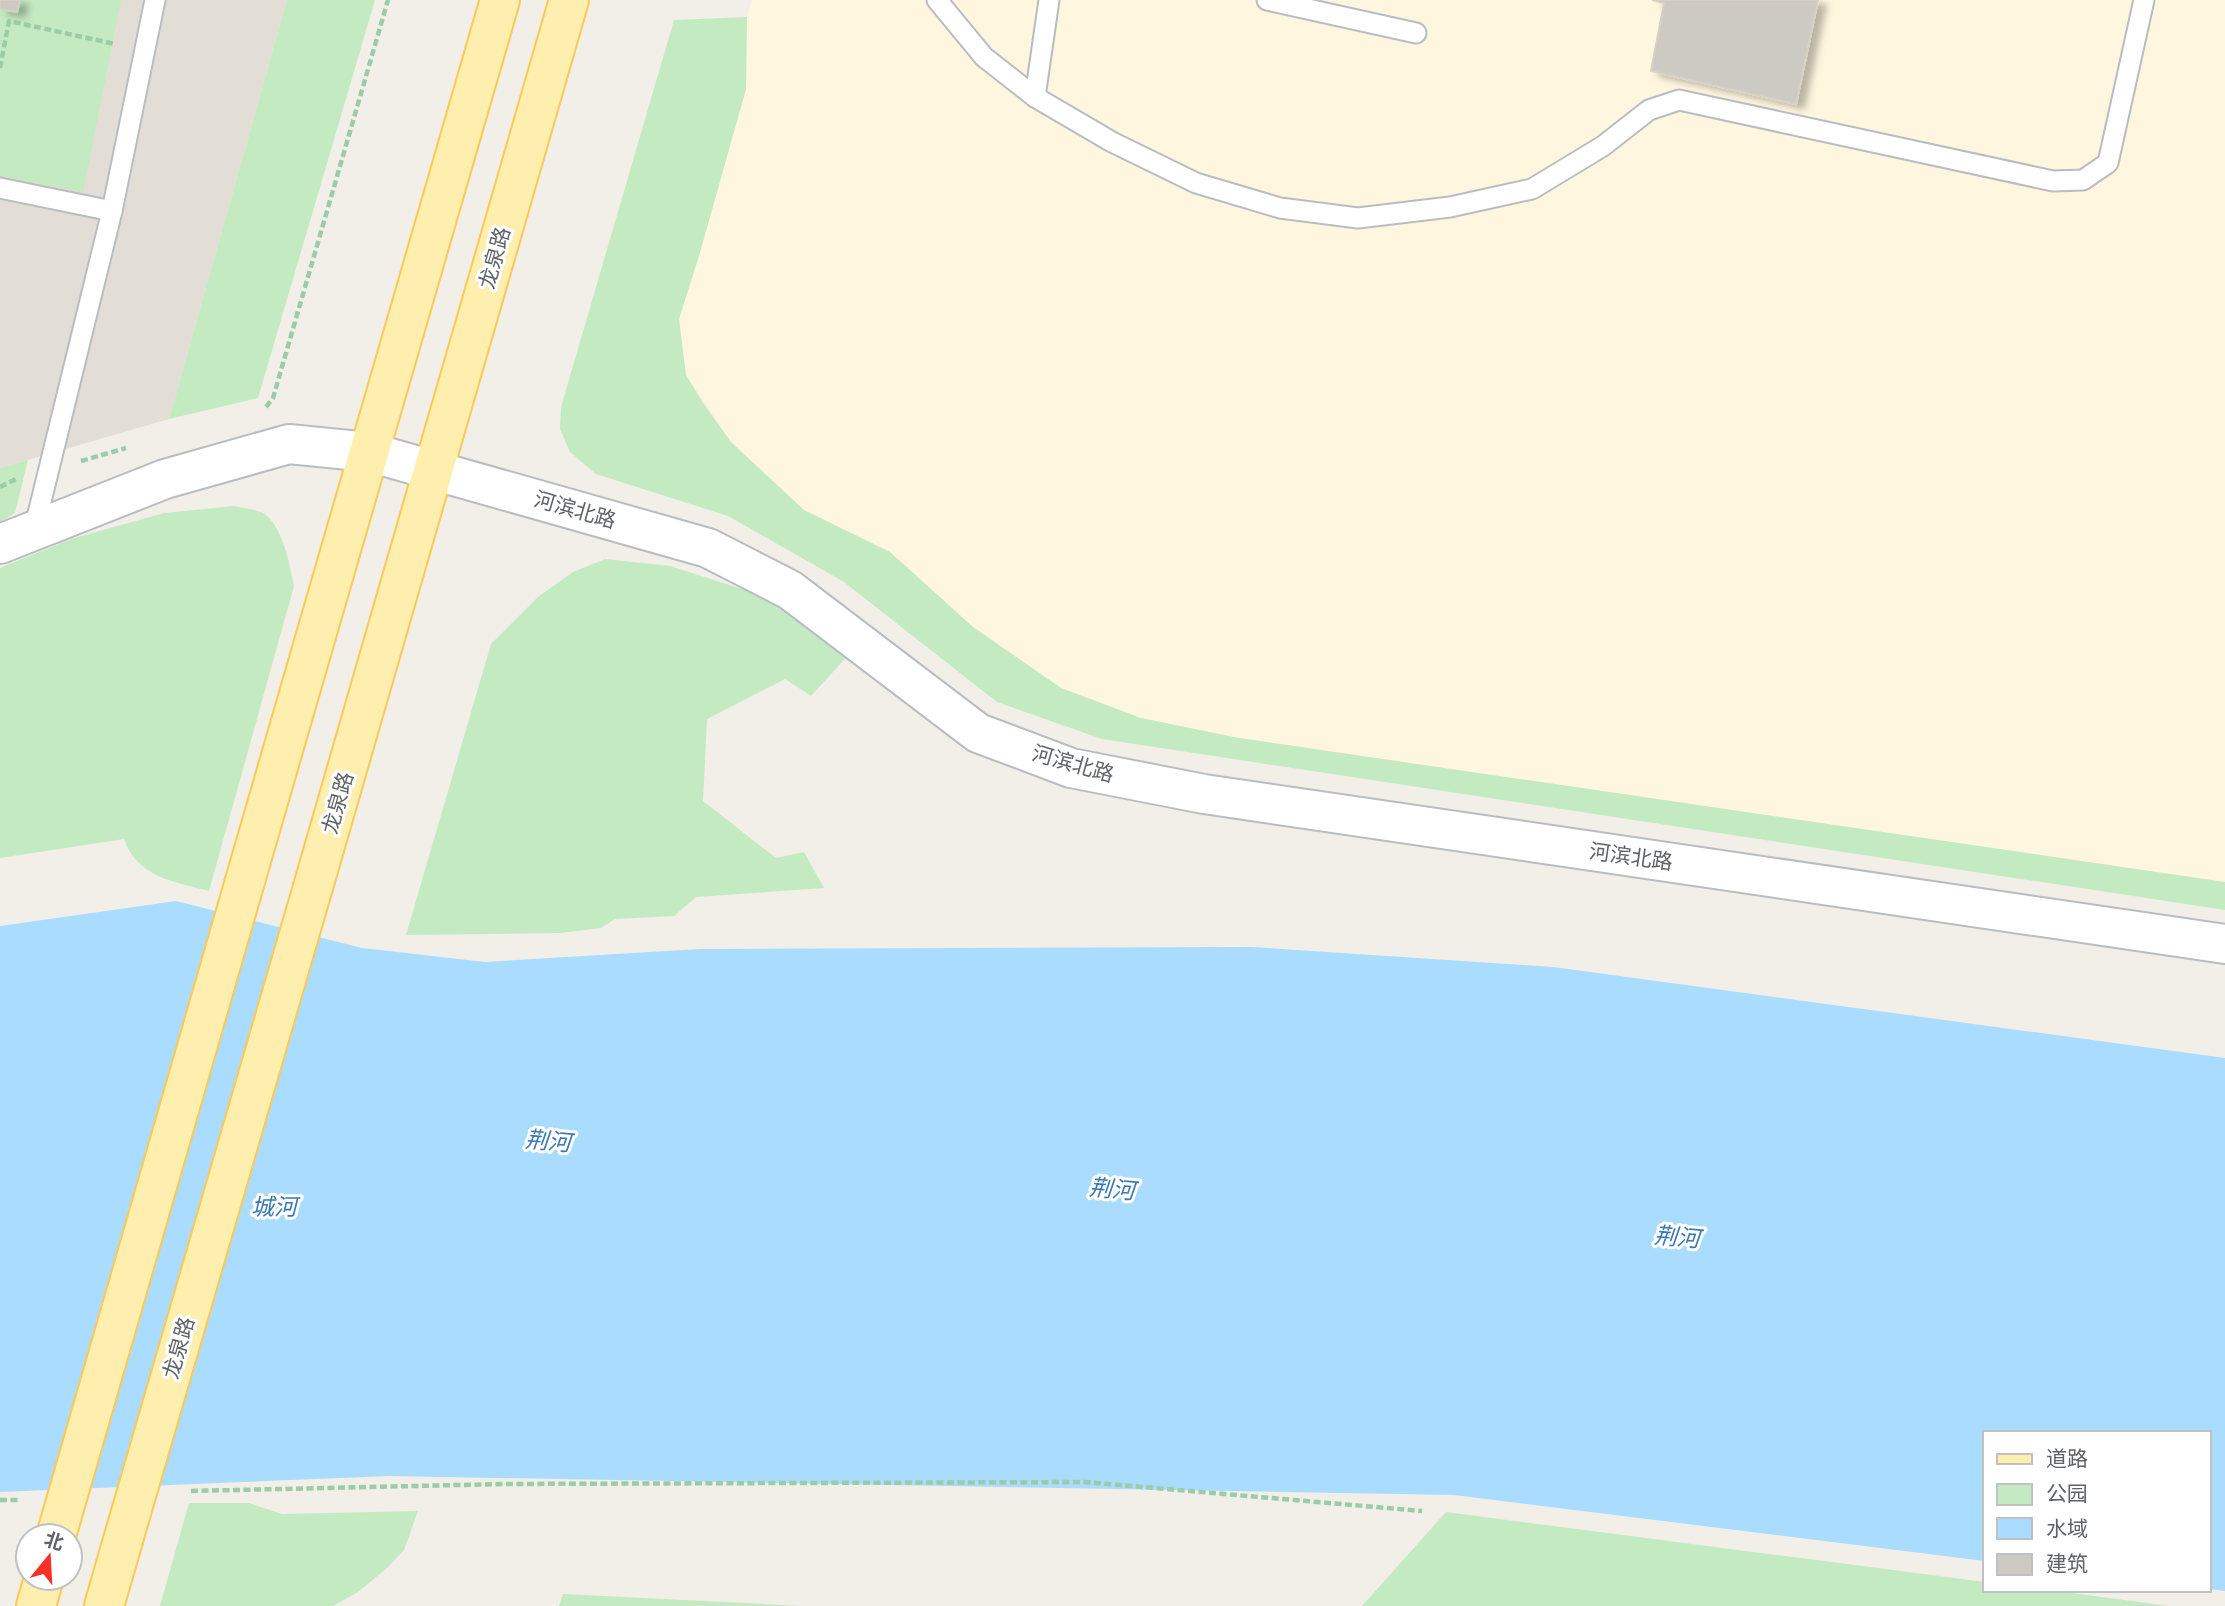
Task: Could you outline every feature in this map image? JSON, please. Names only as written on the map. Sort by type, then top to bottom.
[{"type":"main road","points":[[60,1522],[500,0]]},
{"type":"main road","name":"龙泉路","points":[[104,1606],[569,0]]},
{"type":"street","name":"河滨北路","points":[[17,537],[165,479],[289,444],[369,452],[708,548],[790,590],[978,733],[1071,768],[1204,794],[2225,944]]},
{"type":"lane","points":[[17,537],[48,470],[112,211],[155,0]]},
{"type":"lane","points":[[937,0],[984,57],[1035,97],[1112,142],[1195,183],[1280,208],[1358,218],[1450,207],[1532,189],[1603,146],[1649,110],[1679,100],[2053,181],[2083,180],[2108,163],[2144,0]]},
{"type":"lane","points":[[1035,97],[1049,0]]},
{"type":"lane","points":[[1266,0],[1416,33]]},
{"type":"lane","points":[[0,188],[112,211]]},
{"type":"path","points":[[254,410],[268,407],[273,398],[388,0]]},
{"type":"path","points":[[0,68],[9,21],[145,50]]},
{"type":"path","points":[[0,487],[24,475],[136,445]]},
{"type":"path","points":[[191,1491],[503,1484],[1085,1482],[1422,1511]]},
{"type":"path","points":[[0,1500],[18,1500]]},
{"type":"shaded area","points":[[0,0],[287,0],[169,419],[0,468]]},
{"type":"shaded area","points":[[752,0],[2225,0],[2225,882],[1239,738],[1141,718],[1061,688],[973,627],[890,552],[804,510],[731,442],[686,375],[679,319],[746,89],[747,17]]},
{"type":"green space","points":[[20,0],[121,0],[83,192],[0,176],[0,9],[17,12]]},
{"type":"green space","points":[[287,0],[375,0],[258,398],[169,419]]},
{"type":"green space","points":[[747,17],[746,89],[679,319],[686,375],[731,442],[804,510],[890,552],[973,627],[1061,688],[1141,718],[1239,738],[2225,882],[2225,910],[1102,739],[997,702],[844,582],[728,516],[596,474],[570,452],[560,429],[561,407],[674,20]]},
{"type":"green space","points":[[28,460],[15,513],[0,522],[0,468]]},
{"type":"green space","points":[[234,506],[261,512],[274,525],[284,545],[294,586],[209,891],[170,881],[147,870],[130,852],[124,839],[0,858],[0,568],[71,539],[164,513]]},
{"type":"green space","points":[[605,559],[670,566],[761,595],[853,650],[811,696],[785,679],[707,719],[703,801],[776,858],[804,852],[824,888],[696,897],[674,916],[615,919],[601,928],[560,933],[406,935],[491,644],[538,597],[573,572]]},
{"type":"green space","points":[[189,1503],[249,1503],[282,1514],[418,1511],[404,1550],[358,1592],[333,1606],[160,1606]]},
{"type":"green space","points":[[1446,1512],[1983,1582],[1983,1592],[2064,1592],[2169,1606],[1362,1606]]},
{"type":"green space","points":[[563,1594],[802,1606],[559,1606]]},
{"type":"water","name":"城河","points":[[176,901],[362,948],[485,962],[700,949],[1252,947],[1553,967],[2225,1058],[2225,1591],[2211,1589],[2211,1431],[1983,1431],[1983,1561],[1454,1495],[389,1476],[0,1492],[0,926]]},
{"type":"building","points":[[0,0],[20,0],[17,12],[0,9]]},
{"type":"building","points":[[1652,0],[1818,0],[1796,104],[1651,71],[1664,3]]},
{"type":"water label","name":"荆河","points":[[548,1141]]},
{"type":"water label","name":"荆河","points":[[1112,1189]]},
{"type":"water label","name":"荆河","points":[[1677,1237]]}]
